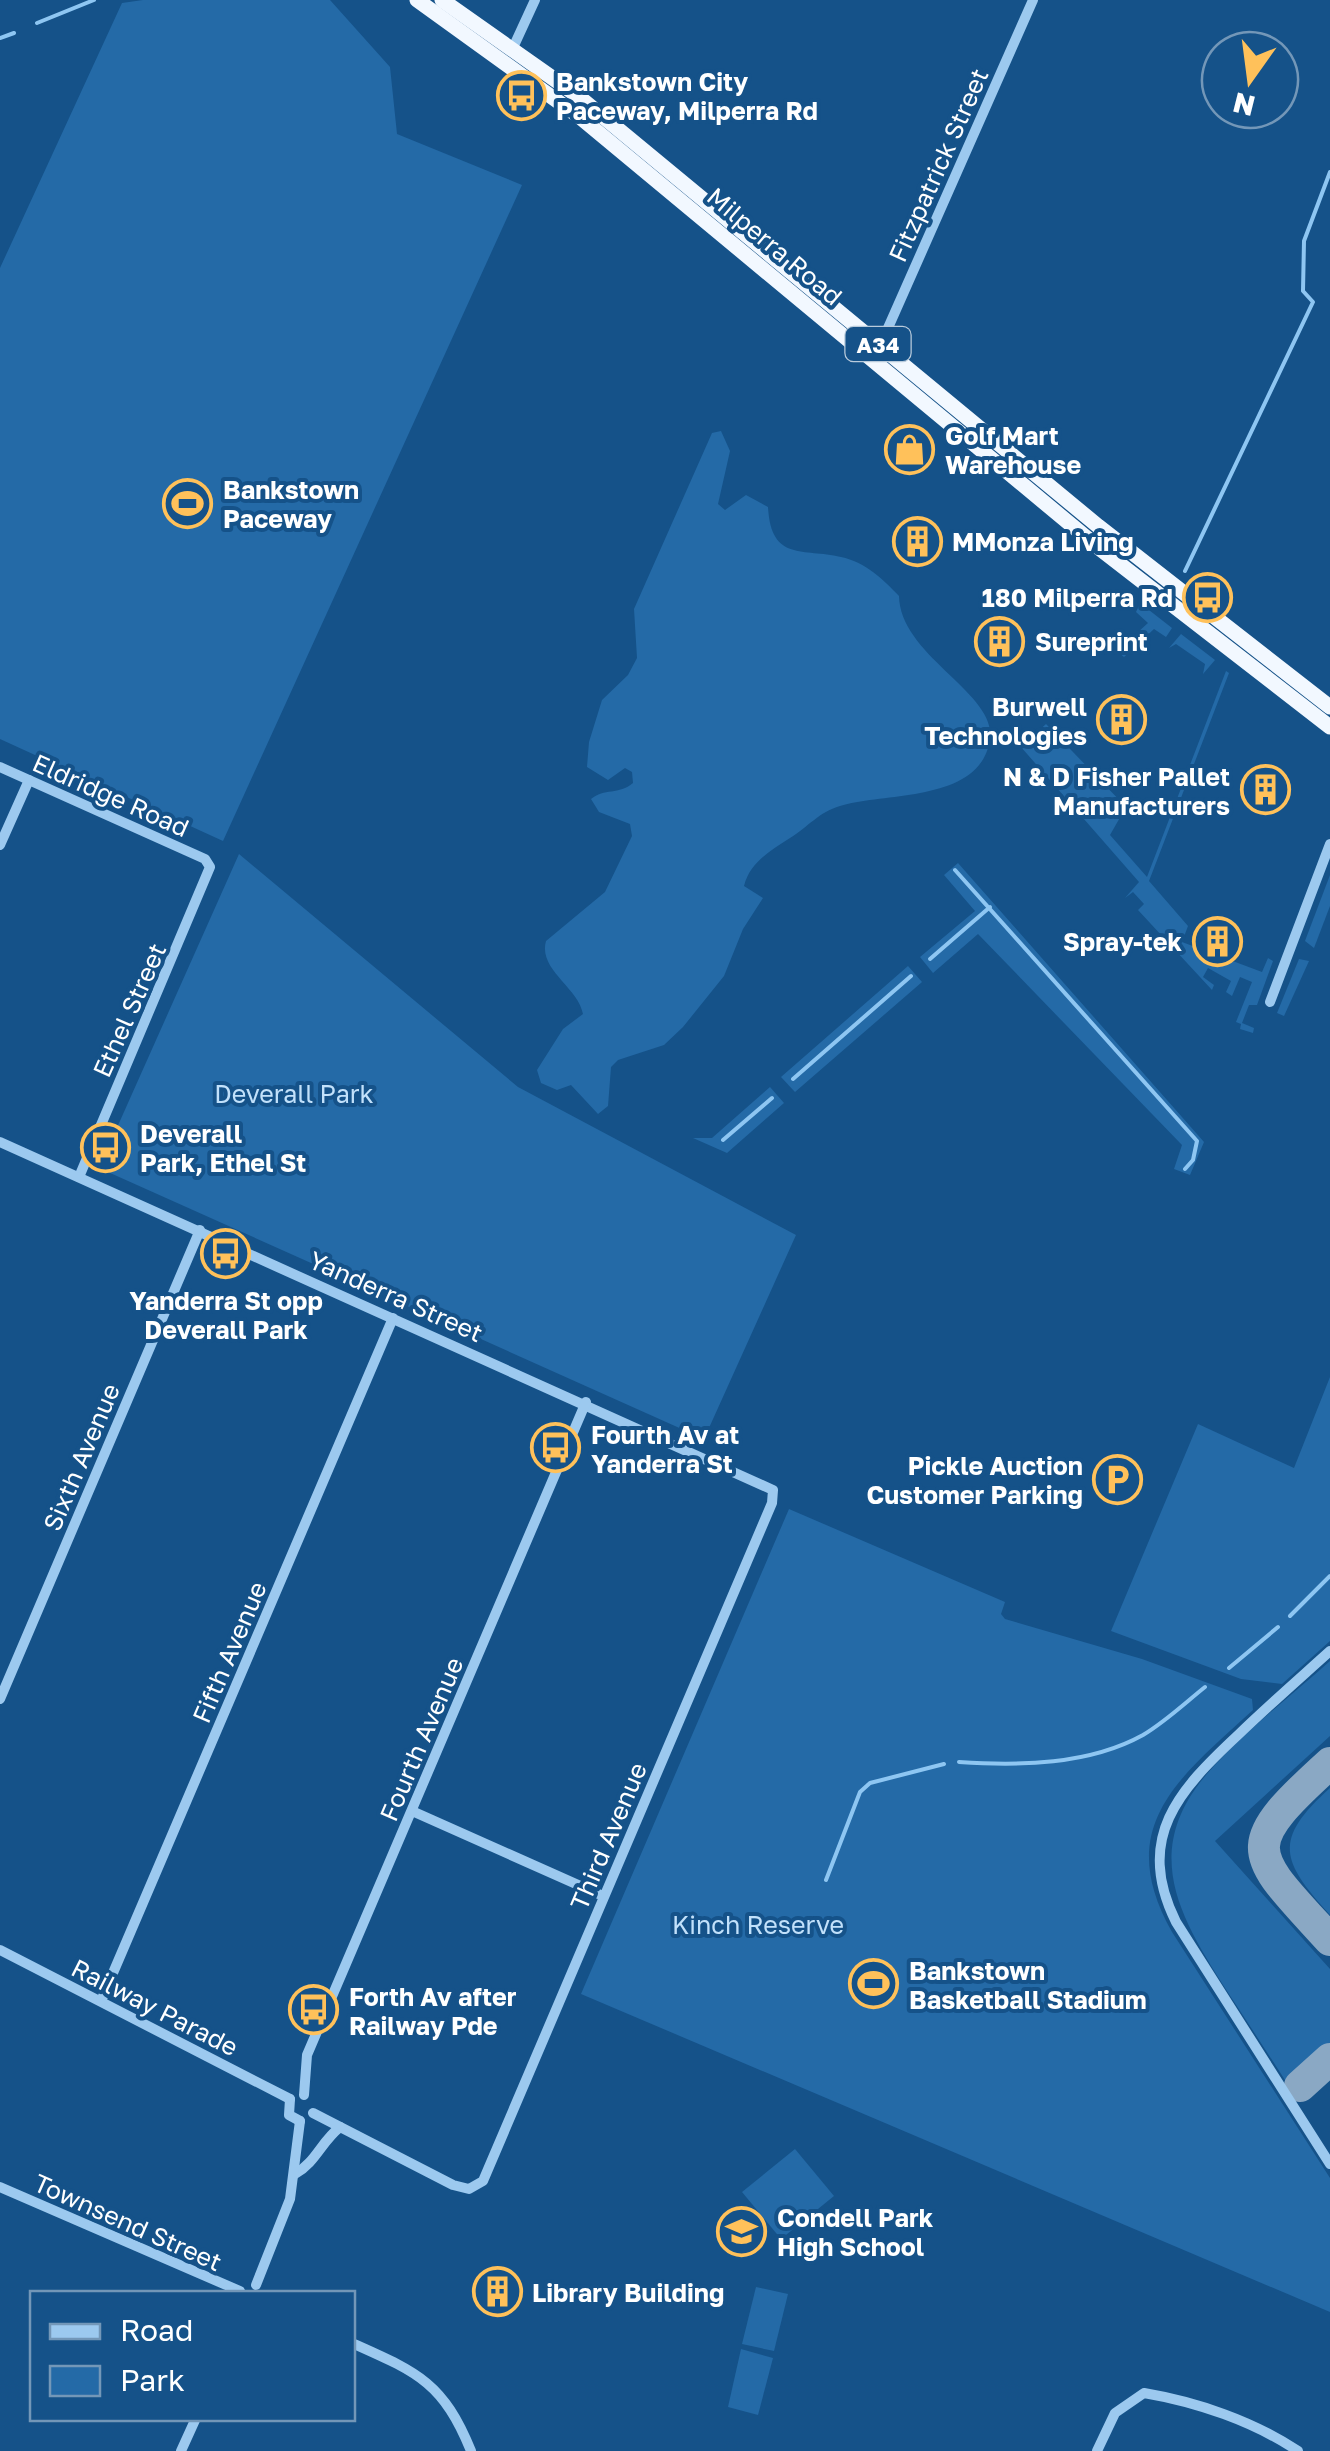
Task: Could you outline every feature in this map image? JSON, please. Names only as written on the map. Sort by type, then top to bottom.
[{"type":"highway","name":"Milperra Road","points":[[417,0],[581,118],[1099,548],[1330,727]]},
{"type":"highway","name":"Milperra Road","points":[[442,0],[658,160],[1113,538],[1330,707]]},
{"type":"street","points":[[512,50],[535,0]]},
{"type":"street","name":"Fitzpatrick Street","points":[[880,346],[1033,0]]},
{"type":"street","name":"Eldridge Road","points":[[0,767],[205,859]]},
{"type":"street","points":[[0,845],[29,780]]},
{"type":"street","points":[[1270,1002],[1330,844]]},
{"type":"street","name":"Ethel Street","points":[[79,1177],[208,879],[210,868],[205,859]]},
{"type":"street","name":"Yanderra Street","points":[[0,1142],[586,1402],[773,1490]]},
{"type":"street","name":"Sixth Avenue","points":[[0,1699],[200,1230]]},
{"type":"street","name":"Fifth Avenue","points":[[100,2001],[393,1318]]},
{"type":"street","name":"Fourth Avenue","points":[[304,2095],[307,2055],[586,1402]]},
{"type":"street","name":"Third Avenue","points":[[340,2127],[452,2186],[469,2189],[486,2175],[772,1504],[773,1490]]},
{"type":"street","points":[[1330,1651],[1185,1786],[1164,1826],[1160,1874],[1176,1922],[1330,2164]]},
{"type":"street","points":[[412,1811],[603,1896]]},
{"type":"street","name":"Railway Parade","points":[[0,1950],[290,2099]]},
{"type":"street","points":[[300,2121],[288,2111],[290,2099],[304,2095],[313,2102],[313,2113]]},
{"type":"street","points":[[300,2121],[313,2113]]},
{"type":"street","points":[[296,2174],[312,2164],[324,2140],[340,2127],[313,2113]]},
{"type":"street","points":[[260,2289],[296,2174],[300,2121]]},
{"type":"street","name":"Townsend Street","points":[[0,2187],[238,2291]]},
{"type":"street","points":[[355,2344],[421,2374],[443,2394],[471,2451]]},
{"type":"street","points":[[1097,2451],[1114,2412],[1144,2393],[1185,2400],[1278,2438],[1298,2451]]},
{"type":"street","points":[[182,2451],[195,2421]]},
{"type":"green space","name":"Bankstown Paceway","points":[[330,0],[390,67],[397,134],[522,185],[223,841],[0,739],[0,268],[122,3]]},
{"type":"green space","points":[[721,431],[730,451],[718,504],[725,510],[746,495],[768,507],[770,525],[782,545],[850,559],[880,578],[899,596],[903,617],[915,637],[979,706],[988,722],[990,739],[983,760],[950,785],[833,809],[762,858],[744,886],[763,898],[743,929],[724,976],[664,1045],[618,1060],[611,1067],[608,1106],[598,1114],[571,1085],[557,1090],[541,1083],[537,1070],[563,1029],[583,1014],[580,1004],[548,961],[546,941],[605,892],[632,836],[630,824],[599,812],[591,799],[628,787],[633,783],[632,772],[625,768],[608,780],[587,767],[589,742],[602,700],[628,675],[637,658],[634,609],[712,433]]},
{"type":"green space","points":[[1140,603],[1172,628],[1166,637],[1154,629],[1124,657],[1117,651],[1148,623],[1136,612]]},
{"type":"green space","points":[[1181,634],[1215,660],[1203,674],[1205,664],[1176,644],[1169,648]]},
{"type":"green space","points":[[1226,671],[1229,673],[1149,881],[1188,926],[1182,942],[1262,972],[1268,958],[1273,961],[1257,1005],[1249,1005],[1242,1023],[1254,1028],[1253,1033],[1240,1029],[1241,1024],[1236,1022],[1252,982],[1240,977],[1232,996],[1226,992],[1231,981],[1208,968],[1203,977],[1214,985],[1212,990],[1138,910],[1144,904],[1133,892],[1125,898],[1139,882],[1021,747],[1046,724],[1126,807],[1110,835],[1147,877]]},
{"type":"green space","name":"Deverall Park","points":[[239,854],[518,1087],[796,1235],[704,1439],[99,1168]]},
{"type":"green space","points":[[958,863],[1204,1142],[1190,1175],[1174,1169],[1182,1145],[978,934],[933,973],[920,957],[975,911],[944,875]]},
{"type":"green space","points":[[1330,875],[1330,906],[1314,948],[1305,941]]},
{"type":"green space","points":[[1299,959],[1309,961],[1284,1016],[1277,1013]]},
{"type":"green space","points":[[908,966],[922,982],[795,1092],[781,1077]]},
{"type":"green space","points":[[770,1087],[784,1103],[727,1153],[693,1138],[712,1138]]},
{"type":"green space","points":[[1330,1377],[1330,1641],[1282,1684],[1241,1679],[1111,1631],[1198,1424],[1294,1468]]},
{"type":"green space","name":"Kinch Reserve","points":[[789,1509],[1005,1602],[1001,1614],[1005,1619],[1142,1659],[1252,1699],[1253,1710],[1201,1758],[1163,1806],[1152,1833],[1149,1862],[1155,1895],[1172,1932],[1330,2178],[1330,2312],[581,1994]]},
{"type":"green space","points":[[1330,1661],[1330,1736],[1215,1841],[1330,1969],[1330,2052],[1290,2088],[1195,1938],[1174,1885],[1172,1859],[1175,1832],[1186,1804],[1206,1775],[1250,1730]]},
{"type":"green space","points":[[1330,1788],[1330,1915],[1301,1880],[1290,1851],[1299,1822]]},
{"type":"green space","points":[[795,2149],[834,2196],[781,2239],[742,2192]]},
{"type":"green space","points":[[756,2287],[788,2294],[774,2351],[742,2344]]},
{"type":"green space","points":[[741,2349],[773,2358],[758,2415],[728,2407]]},
{"type":"waterway","points":[[37,23],[94,0]]},
{"type":"waterway","points":[[0,38],[14,33]]},
{"type":"waterway","points":[[1185,571],[1313,302],[1303,291],[1304,241],[1330,172]]},
{"type":"waterway","points":[[955,870],[1197,1141],[1193,1160],[1185,1169]]},
{"type":"waterway","points":[[930,959],[990,907]]},
{"type":"waterway","points":[[793,1079],[911,976]]},
{"type":"waterway","points":[[723,1140],[772,1098]]},
{"type":"waterway","points":[[1290,1616],[1330,1576]]},
{"type":"waterway","points":[[1229,1668],[1278,1627]]},
{"type":"waterway","points":[[959,1762],[1029,1763],[1100,1752],[1143,1735],[1205,1687]]},
{"type":"waterway","points":[[826,1880],[860,1792],[870,1783],[944,1764]]},
{"type":"taxiway","points":[[1330,1763],[1279,1814],[1267,1833],[1264,1850],[1269,1868],[1282,1887],[1330,1940]]},
{"type":"taxiway","points":[[1300,2086],[1330,2059]]},
{"type":"place","name":"Bankstown City Paceway, Milperra Rd","points":[[521,95]]},
{"type":"place","name":"Golf Mart Warehouse","points":[[910,449]]},
{"type":"place","name":"Bankstown Paceway","points":[[188,503]]},
{"type":"place","name":"MMonza Living","points":[[917,541]]},
{"type":"place","name":"180 Milperra Rd","points":[[1208,597]]},
{"type":"place","name":"Sureprint","points":[[1000,641]]},
{"type":"place","name":"Burwell Technologies","points":[[1122,720]]},
{"type":"place","name":"N & D Fisher Pallet Manufacturers","points":[[1265,790]]},
{"type":"place","name":"Spray-tek","points":[[1217,941]]},
{"type":"place","name":"Deverall Park, Ethel St","points":[[105,1147]]},
{"type":"place","name":"Yanderra St opp Deverall Park","points":[[226,1254]]},
{"type":"place","name":"Fourth Av at Yanderra St","points":[[556,1448]]},
{"type":"place","name":"Pickle Auction Customer Parking","points":[[1118,1479]]},
{"type":"place","name":"Bankstown Basketball Stadium","points":[[874,1984]]},
{"type":"place","name":"Forth Av after Railway Pde","points":[[314,2010]]},
{"type":"place","name":"Condell Park High School","points":[[742,2231]]},
{"type":"place","name":"Library Building","points":[[497,2292]]}]
